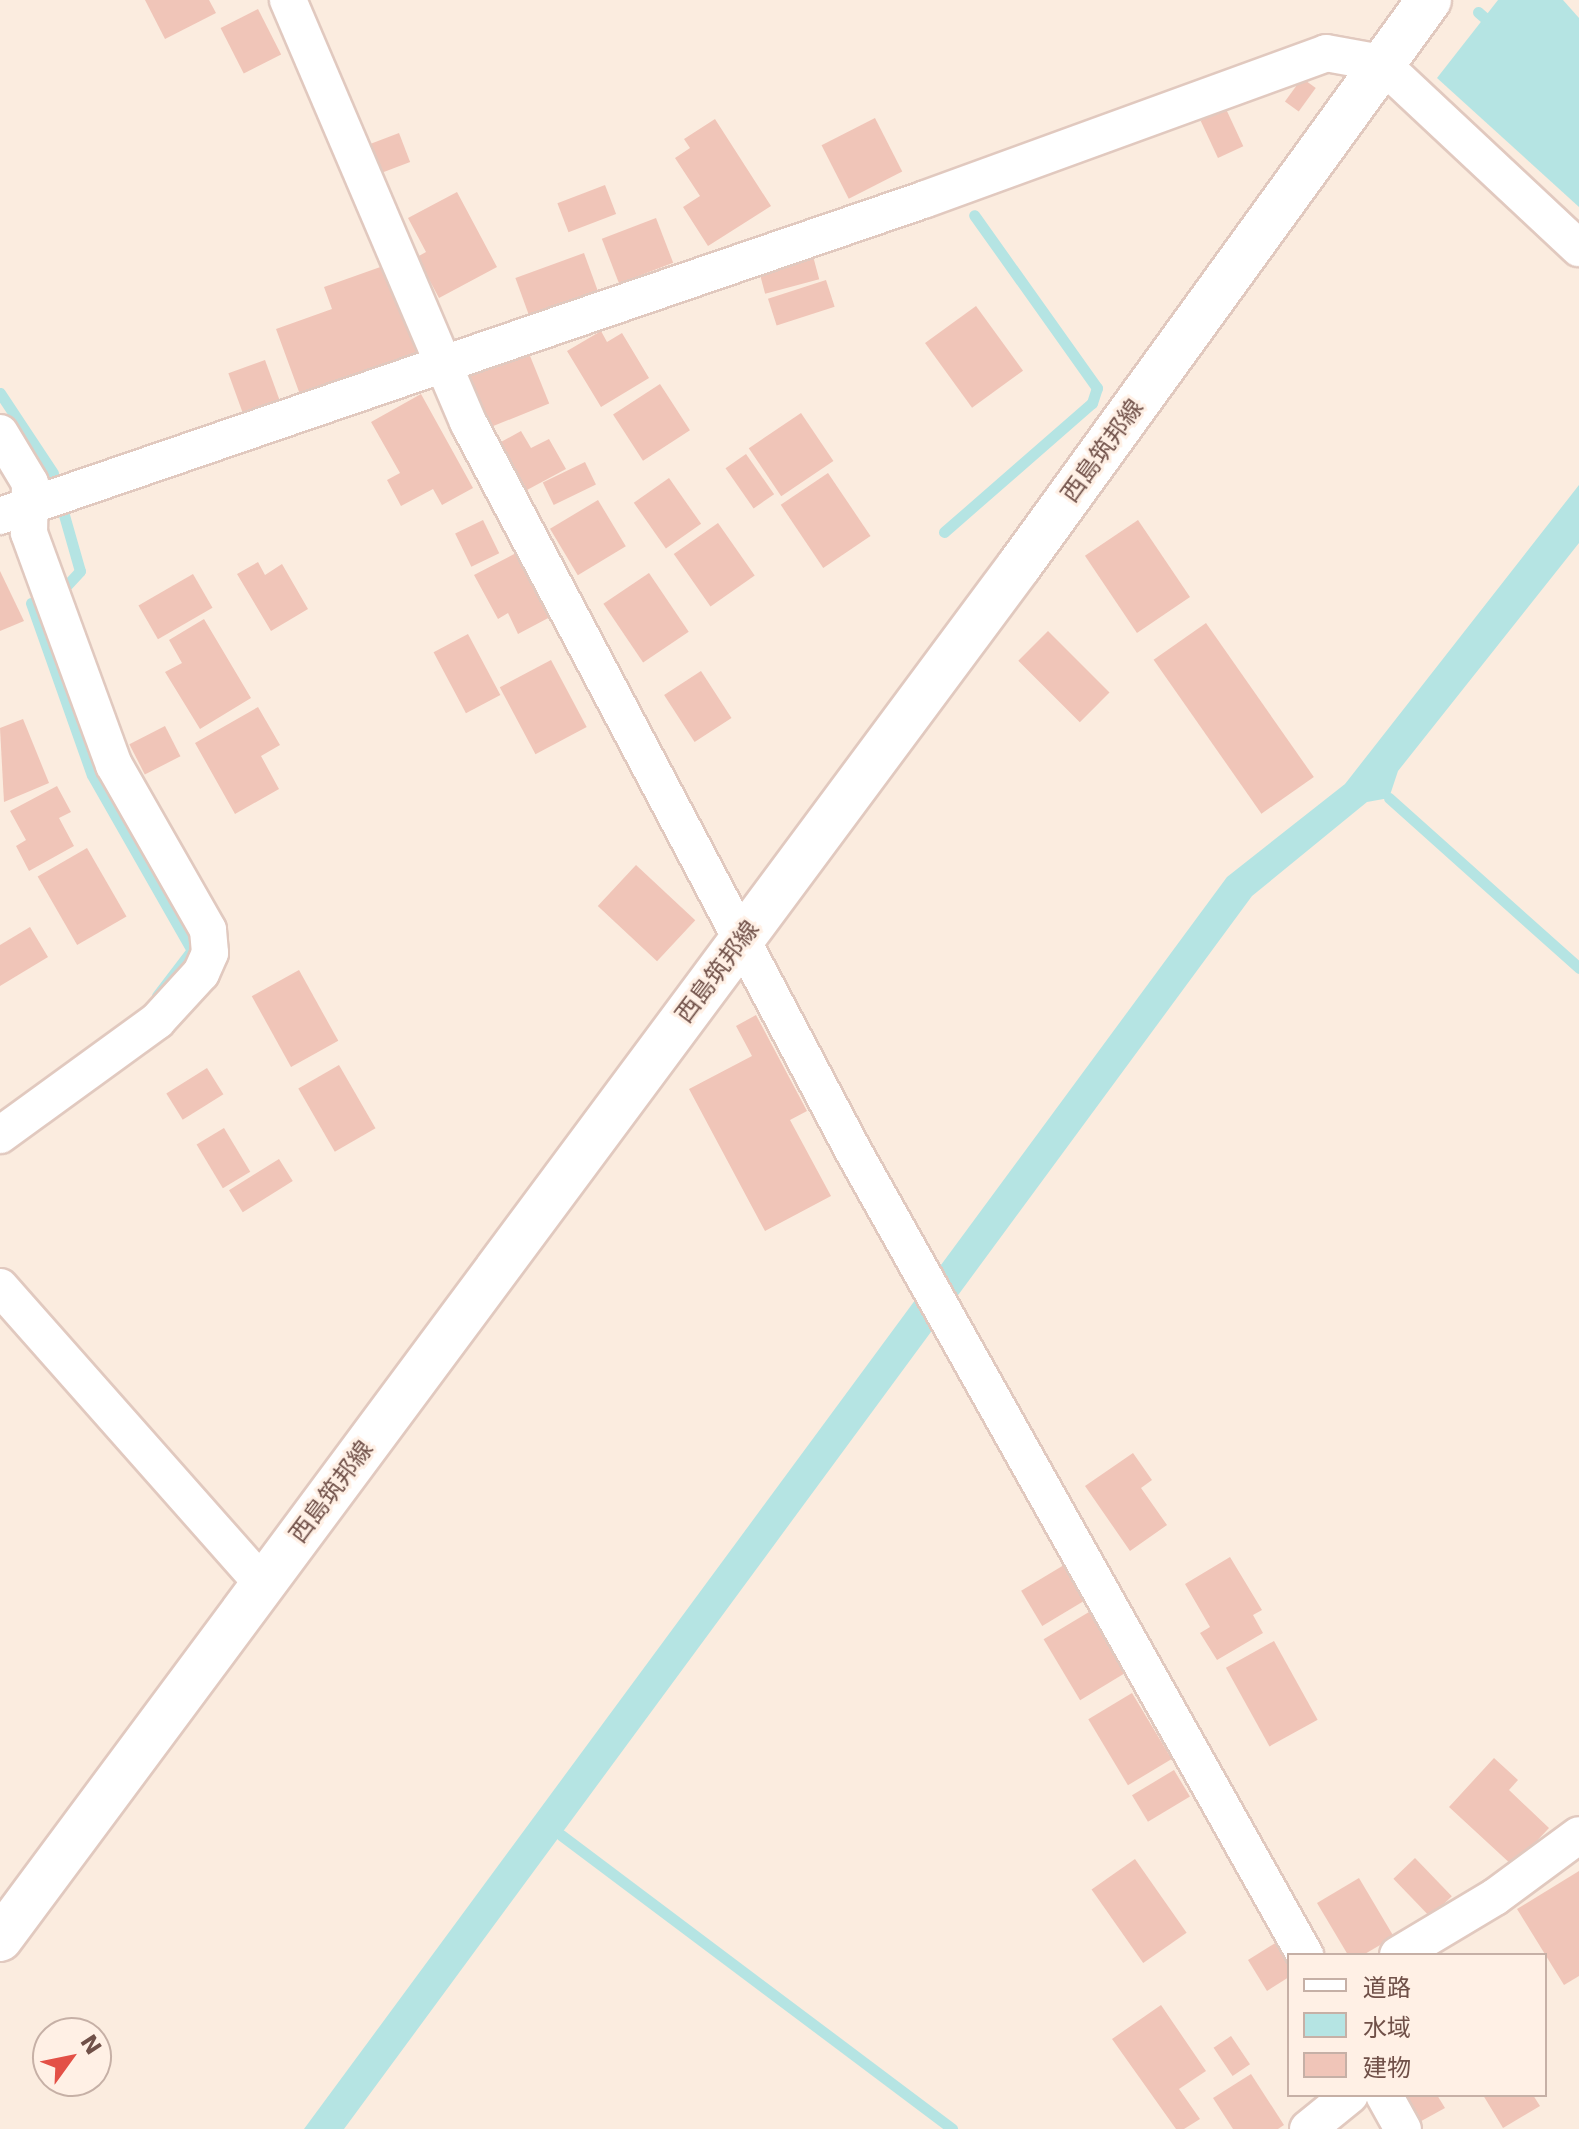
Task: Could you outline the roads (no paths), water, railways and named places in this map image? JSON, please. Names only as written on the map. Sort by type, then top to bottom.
[{"type":"main road","name":"西島筑邦線","points":[[2,1932],[742,940],[1429,0]]},
{"type":"street","points":[[288,0],[468,422],[742,940],[1304,1953]]},
{"type":"street","points":[[15,511],[443,361],[923,200],[1326,53],[1381,63],[1579,248]]},
{"type":"street","points":[[0,433],[30,483],[15,511]]},
{"type":"street","points":[[0,1135],[157,1021],[201,973],[210,953],[208,930],[114,765],[29,533],[15,511]]},
{"type":"street","points":[[0,1287],[263,1584]]},
{"type":"street","points":[[1401,1953],[1495,1897],[1579,1835]]},
{"type":"street","points":[[1308,2129],[1348,2097]]},
{"type":"street","points":[[1385,2097],[1403,2129]]},
{"type":"water","points":[[1498,0],[1563,0],[1579,18],[1579,207],[1437,78]]},
{"type":"water","points":[[1579,485],[1579,543],[1398,771],[1389,798],[1367,802],[1252,896],[344,2129],[304,2129],[1227,877],[1345,784]]},
{"type":"waterway","points":[[1478,12],[1495,27]]},
{"type":"waterway","points":[[944,532],[1092,403],[1097,388],[974,215]]},
{"type":"waterway","points":[[0,393],[53,473]]},
{"type":"waterway","points":[[64,515],[80,571],[68,584]]},
{"type":"waterway","points":[[31,603],[92,775],[192,950],[157,996]]},
{"type":"waterway","points":[[1389,798],[1579,968]]},
{"type":"waterway","points":[[561,1835],[952,2129]]}]
